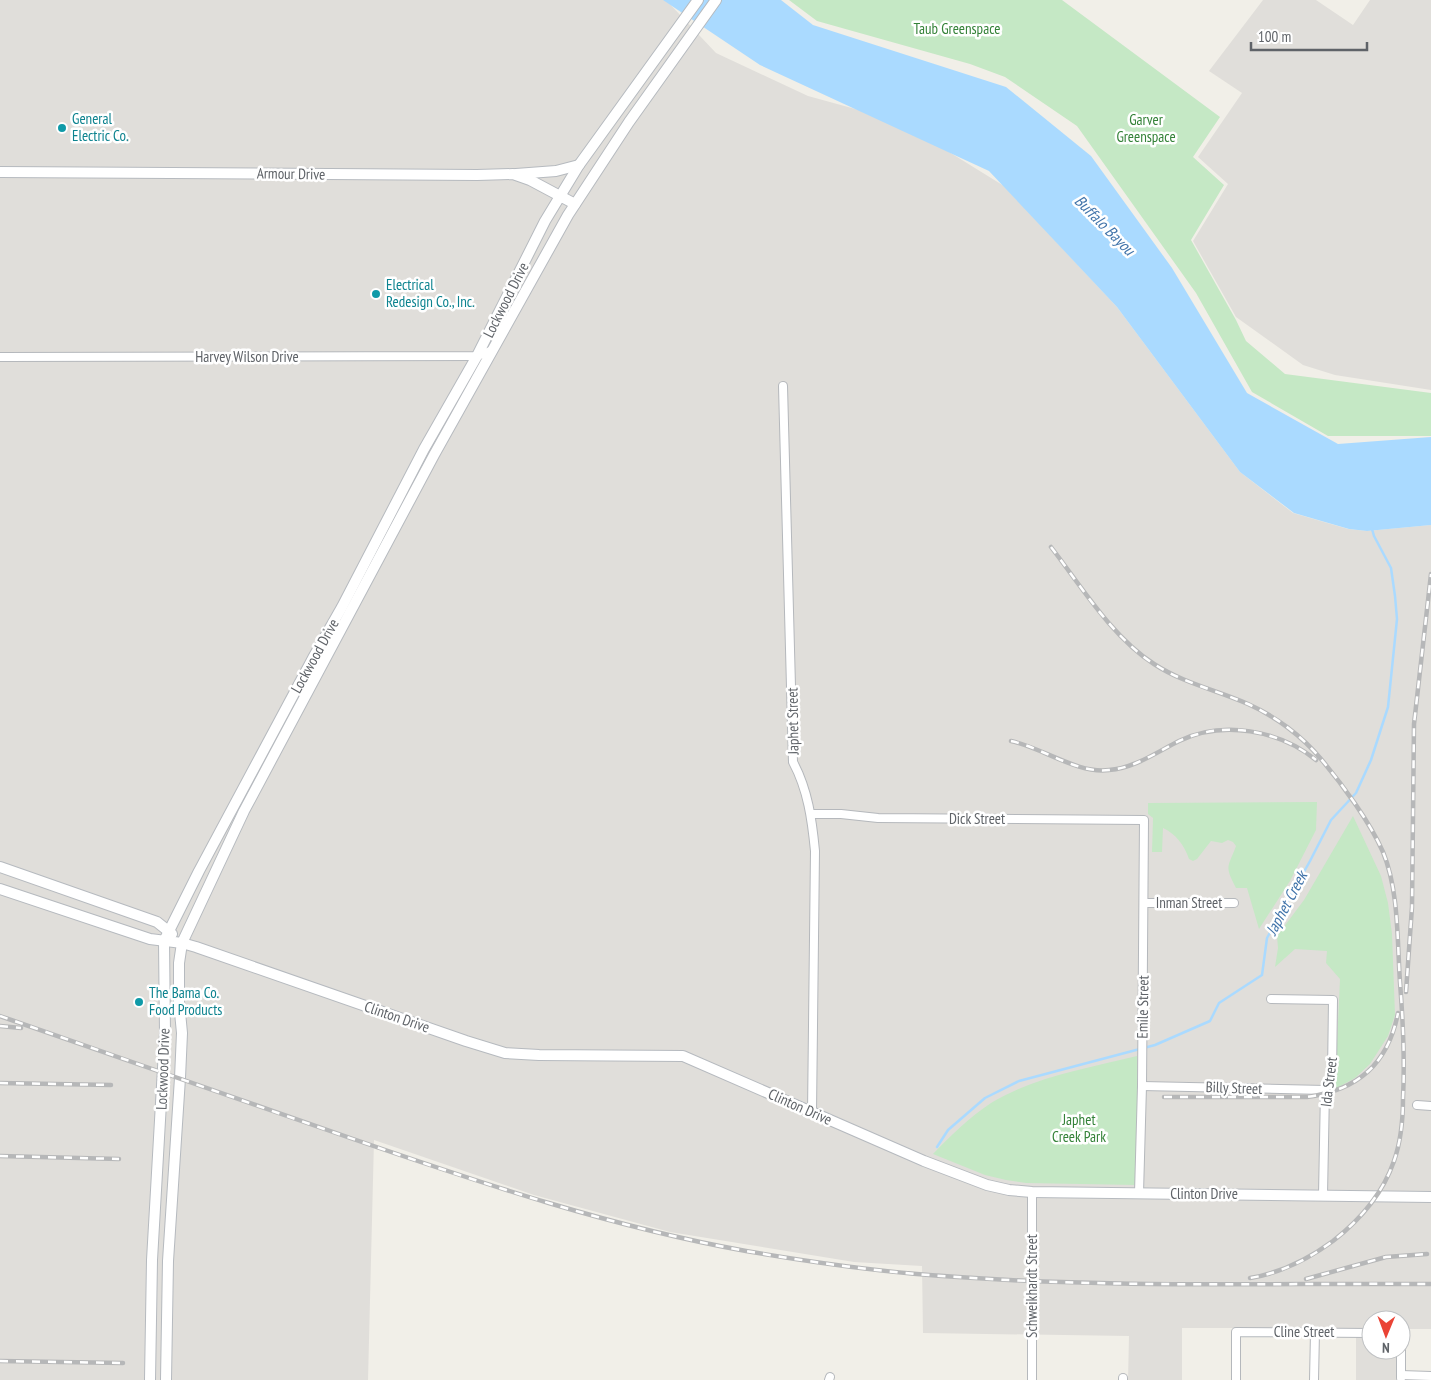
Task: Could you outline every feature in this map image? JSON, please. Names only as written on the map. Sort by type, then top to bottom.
[{"type":"main road","name":"Lockwood Drive","points":[[166,1380],[168,1261],[182,1033],[179,1002],[179,963],[182,943],[232,838],[388,530],[424,449],[476,356],[545,221],[579,165],[698,0]]},
{"type":"main road","name":"Lockwood Drive","points":[[150,1380],[152,1250],[166,1033],[166,936],[246,781],[342,608],[434,455],[575,204],[629,122],[716,0]]},
{"type":"main road","points":[[513,174],[556,171],[579,165]]},
{"type":"main road","name":"Armour Drive","points":[[0,172],[513,174],[530,180],[575,204]]},
{"type":"main road","points":[[424,449],[434,455]]},
{"type":"main road","points":[[263,750],[274,755]]},
{"type":"main road","points":[[246,781],[258,786]]},
{"type":"main road","points":[[220,832],[232,838]]},
{"type":"main road","name":"Clinton Drive","points":[[0,867],[157,922],[166,936],[182,943],[505,1053],[683,1056],[924,1161],[987,1185],[1032,1192],[1431,1197]]},
{"type":"main road","name":"Clinton Drive","points":[[0,889],[150,939],[166,936]]},
{"type":"street","name":"Harvey Wilson Drive","points":[[0,357],[476,356],[493,350]]},
{"type":"street","name":"Japhet Street","points":[[783,386],[793,762],[803,782],[811,814],[815,851],[812,1113]]},
{"type":"street","name":"Dick Street","points":[[811,814],[841,814],[878,818],[1144,820]]},
{"type":"street","name":"Emile Street","points":[[1139,1193],[1142,1083],[1144,820]]},
{"type":"street","name":"Inman Street","points":[[1144,903],[1234,903]]},
{"type":"street","name":"Ida Street","points":[[1271,999],[1333,1000],[1332,1075],[1325,1090],[1323,1195]]},
{"type":"street","name":"Billy Street","points":[[1142,1083],[1325,1090]]},
{"type":"street","points":[[1417,1105],[1431,1106]]},
{"type":"street","name":"Schweikhardt Street","points":[[1032,1192],[1032,1380]]},
{"type":"street","name":"Cline Street","points":[[1236,1380],[1236,1332],[1361,1333]]},
{"type":"street","points":[[1314,1380],[1315,1332]]},
{"type":"street","points":[[1401,1360],[1401,1378],[1431,1376]]},
{"type":"shaded area","points":[[0,0],[666,0],[716,53],[808,96],[899,121],[1004,186],[1117,307],[1240,472],[1293,513],[1348,529],[1367,531],[1431,525],[1431,1329],[1411,1329],[1411,1310],[1361,1310],[1361,1360],[1396,1360],[1396,1380],[1356,1380],[1356,1328],[1182,1328],[1182,1380],[1128,1380],[1129,1336],[923,1333],[922,1266],[854,1262],[670,1232],[534,1195],[374,1140],[368,1380],[0,1380]]},
{"type":"shaded area","points":[[1263,0],[1316,0],[1353,25],[1370,0],[1431,0],[1431,390],[1335,375],[1303,365],[1236,317],[1193,241],[1228,184],[1198,157],[1242,93],[1209,71]]},
{"type":"green space","name":"Garver Greenspace","points":[[789,0],[1062,0],[1220,117],[1193,157],[1224,185],[1191,240],[1246,341],[1285,374],[1431,393],[1431,436],[1328,436],[1252,392],[1196,293],[1077,126],[1005,77],[970,64],[817,21]]},
{"type":"green space","points":[[1317,802],[1316,830],[1290,881],[1259,929],[1247,888],[1236,888],[1230,875],[1228,867],[1236,846],[1233,842],[1228,840],[1222,843],[1211,841],[1197,859],[1193,861],[1189,859],[1182,845],[1175,837],[1163,828],[1162,852],[1152,852],[1153,818],[1148,814],[1148,803]]},
{"type":"green space","points":[[1353,816],[1381,876],[1388,903],[1392,934],[1395,1015],[1388,1036],[1370,1064],[1355,1078],[1335,1089],[1340,979],[1326,963],[1327,951],[1295,949],[1275,967],[1278,948],[1277,936],[1304,900]]},
{"type":"green space","name":"Japhet Creek Park","points":[[1137,1056],[1138,1095],[1135,1185],[1026,1183],[1006,1180],[985,1175],[933,1154],[975,1114],[1007,1094],[1062,1074]]},
{"type":"water","name":"Buffalo Bayou","points":[[663,0],[781,0],[813,25],[1006,87],[1091,156],[1172,268],[1247,393],[1338,444],[1431,437],[1431,525],[1367,531],[1349,529],[1294,513],[1240,472],[1117,307],[989,171],[760,65]]},
{"type":"waterway","name":"Japhet Creek","points":[[937,1147],[948,1130],[985,1098],[1019,1081],[1155,1045],[1210,1021],[1219,1003],[1262,975],[1267,938],[1331,820],[1356,793],[1371,760],[1388,707],[1397,619],[1395,596],[1391,568],[1372,529]]},
{"type":"railway","points":[[1051,547],[1098,610],[1124,640],[1139,653],[1165,671],[1258,709],[1288,727],[1305,742],[1329,769],[1371,828],[1388,867],[1395,899],[1404,1054],[1402,1122],[1394,1161],[1384,1184],[1370,1205],[1333,1241],[1293,1265],[1272,1273],[1250,1278]]},
{"type":"railway","points":[[1406,992],[1412,907],[1414,724],[1431,574]]},
{"type":"railway","points":[[1011,741],[1085,768],[1109,770],[1137,763],[1179,741],[1196,735],[1214,731],[1250,731],[1285,741],[1316,760]]},
{"type":"railway","points":[[1164,1097],[1307,1097],[1341,1088],[1356,1081],[1368,1072],[1378,1060],[1387,1047],[1398,1013]]},
{"type":"railway","points":[[0,1016],[452,1173],[597,1217],[647,1230],[746,1251],[878,1270],[931,1275],[1076,1283],[1431,1284]]},
{"type":"railway","points":[[0,1026],[21,1028]]},
{"type":"railway","points":[[0,1083],[111,1085]]},
{"type":"railway","points":[[0,1156],[119,1159]]},
{"type":"railway","points":[[1306,1279],[1386,1257],[1427,1254]]},
{"type":"railway","points":[[0,1361],[123,1363]]},
{"type":"place","name":"General Electric Co.","points":[[62,128]]},
{"type":"place","name":"Electrical Redesign Co., Inc.","points":[[376,294]]},
{"type":"place","name":"The Bama Co. Food Products","points":[[139,1002]]},
{"type":"park label","name":"Taub Greenspace","points":[[957,29]]}]
